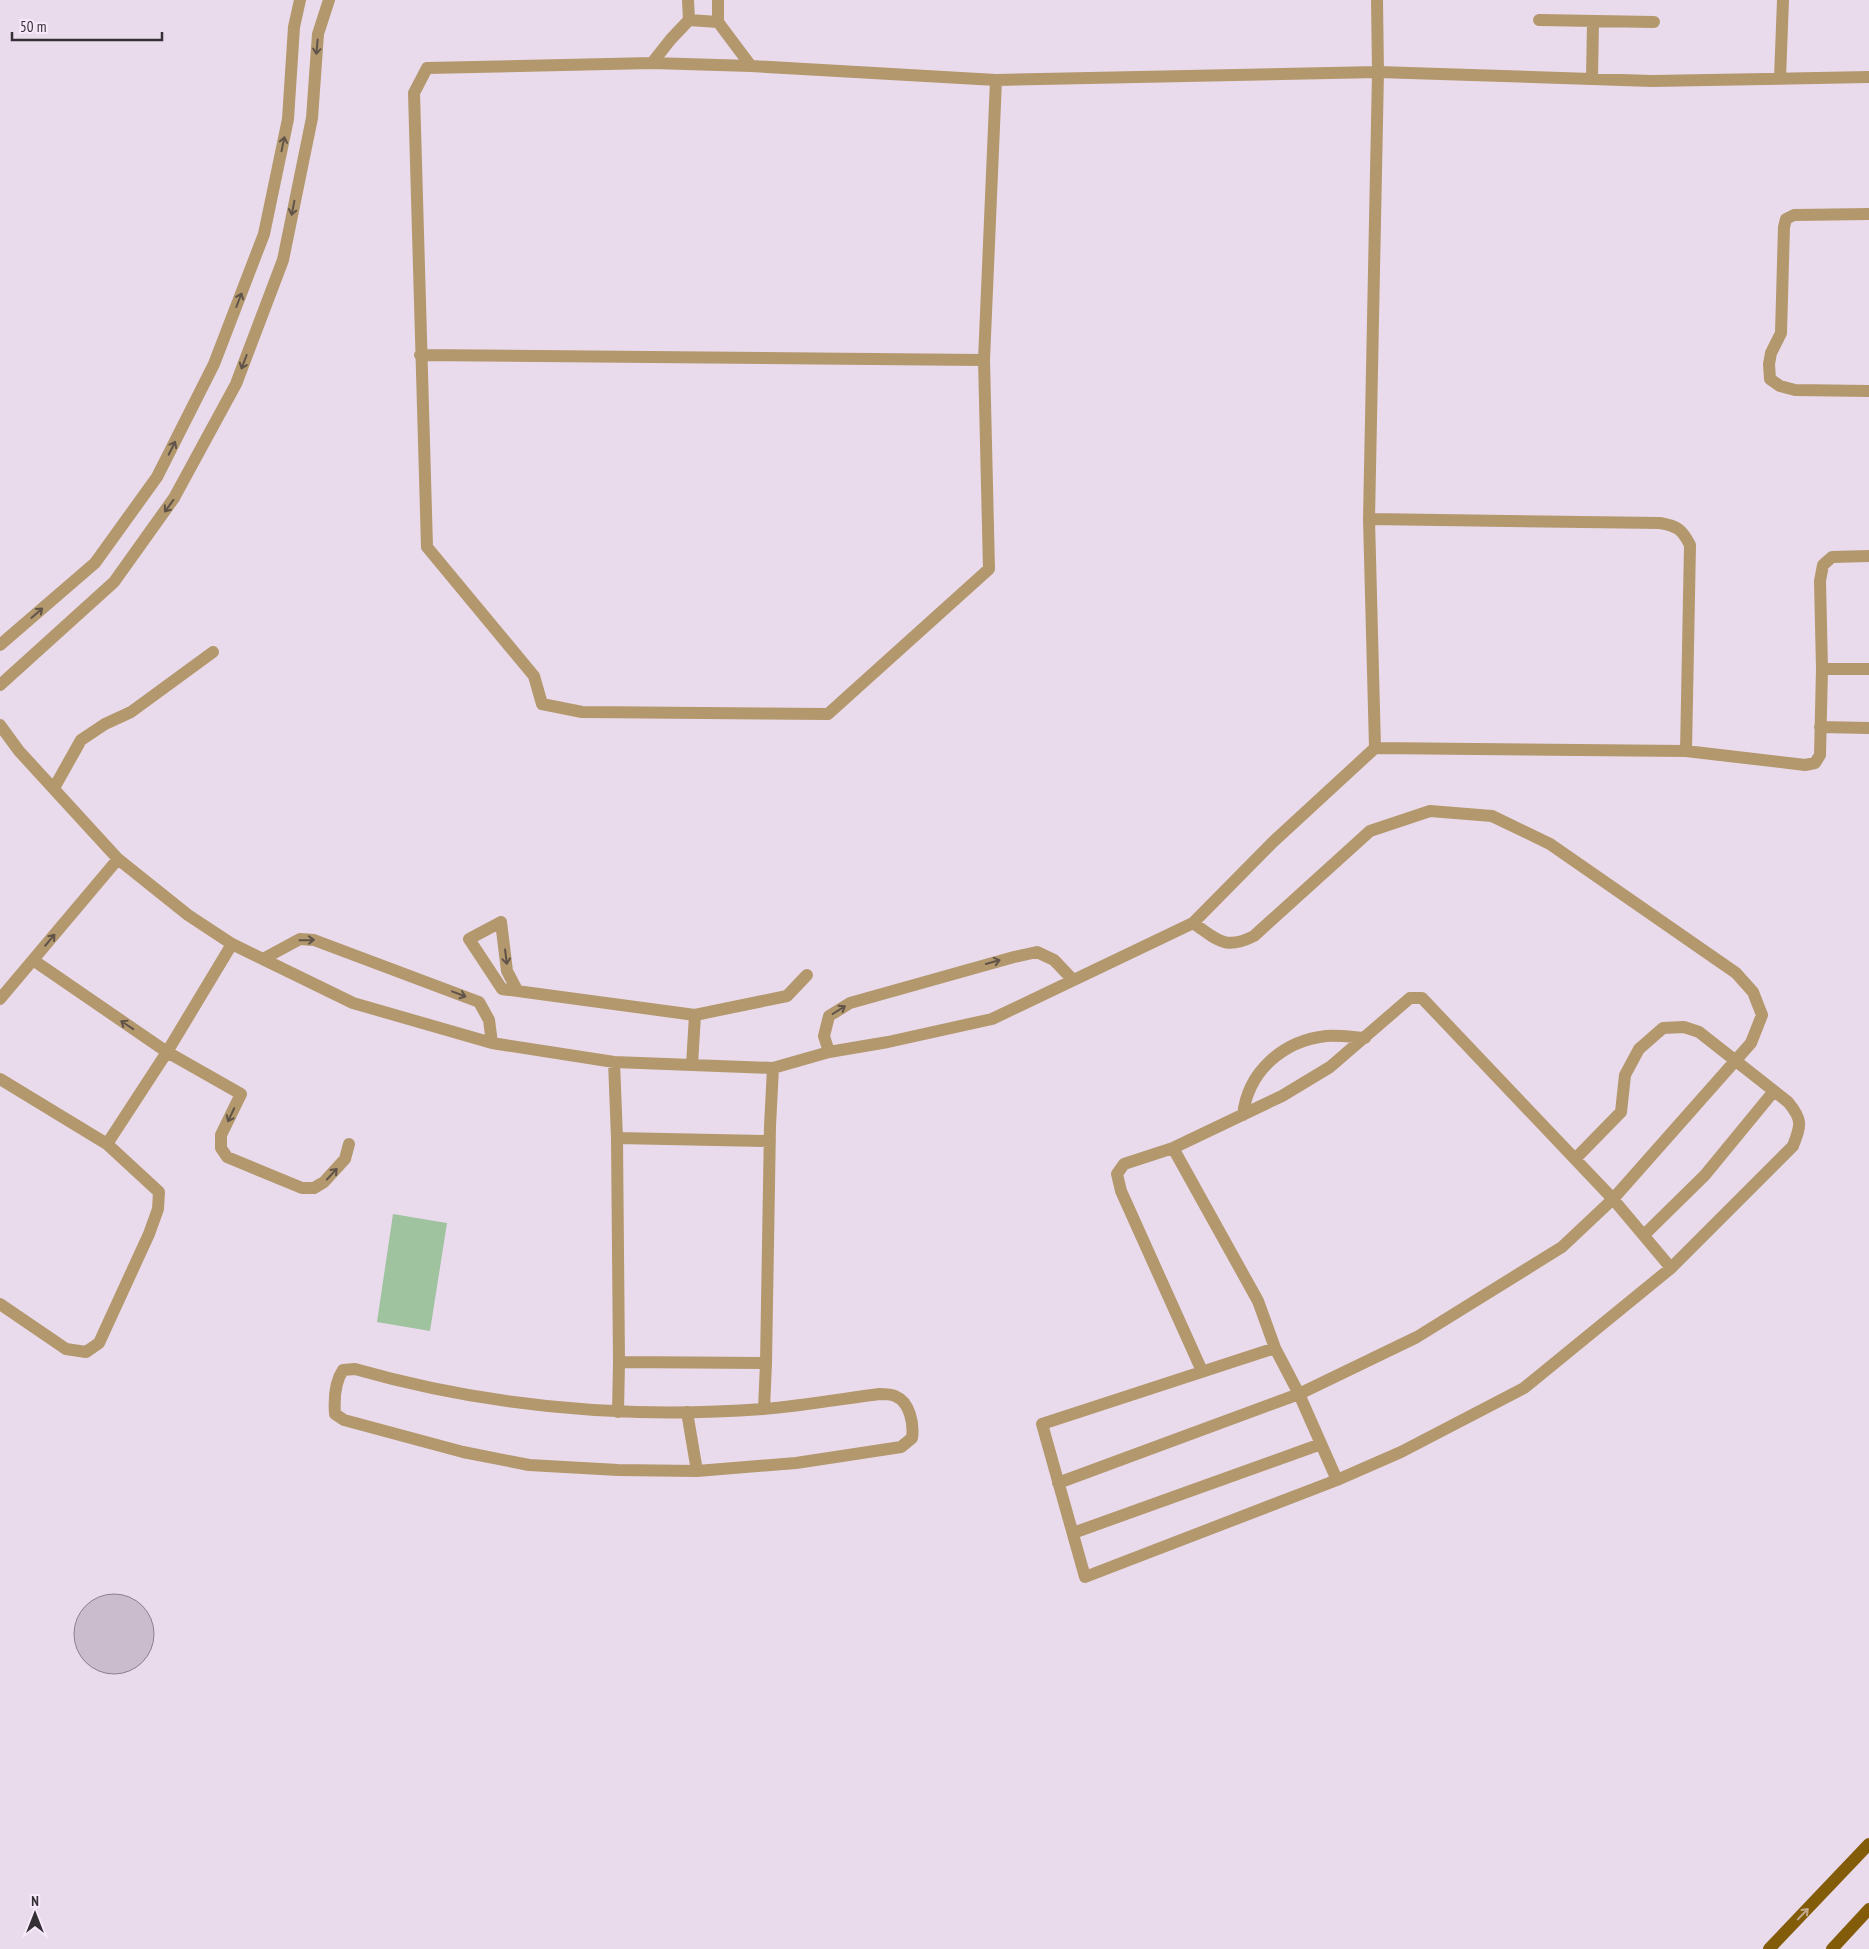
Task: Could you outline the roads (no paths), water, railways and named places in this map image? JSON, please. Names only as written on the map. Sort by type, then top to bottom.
[{"type":"main road","points":[[1769,1949],[1869,1844]]},
{"type":"main road","points":[[1832,1949],[1869,1909]]},
{"type":"street","points":[[0,645],[95,562],[157,477],[214,364],[264,234],[288,119],[294,27],[300,0]]},
{"type":"street","points":[[0,685],[114,582],[174,498],[236,384],[283,260],[312,118],[318,34],[329,0]]},
{"type":"street","points":[[652,63],[689,20],[688,0]]},
{"type":"street","points":[[718,0],[718,22],[751,66]]},
{"type":"street","points":[[1375,748],[1369,519],[1378,72],[1377,0]]},
{"type":"street","points":[[1780,78],[1783,0]]},
{"type":"street","points":[[689,20],[718,22]]},
{"type":"street","points":[[1539,20],[1654,22]]},
{"type":"street","points":[[1592,21],[1592,79]]},
{"type":"street","points":[[996,80],[984,360],[989,569],[828,714],[582,712],[542,704],[534,676],[427,547],[414,93],[427,68],[652,63],[751,66],[996,80],[1378,72],[1652,81],[1869,77]]},
{"type":"street","points":[[1869,214],[1794,216],[1786,219],[1784,227],[1781,333],[1768,364],[1770,379],[1780,386],[1795,390],[1869,391]]},
{"type":"street","points":[[420,354],[984,360]]},
{"type":"street","points":[[1369,519],[1660,523],[1672,525],[1684,533],[1690,544],[1686,751]]},
{"type":"street","points":[[0,726],[20,751],[118,859],[188,915],[232,944],[353,1003],[492,1043],[614,1062],[773,1068],[829,1052],[888,1042],[992,1019],[1193,923],[1273,842],[1375,748],[1686,751],[1805,765],[1815,763],[1820,755],[1822,669],[1820,581],[1823,564],[1832,557],[1869,556]]},
{"type":"street","points":[[54,788],[81,740],[106,724],[131,712],[212,652]]},
{"type":"street","points":[[1822,669],[1869,669]]},
{"type":"street","points":[[1820,727],[1869,728]]},
{"type":"street","points":[[1058,1483],[1299,1394],[1417,1337],[1562,1247],[1613,1199],[1751,1043],[1762,1015],[1754,992],[1736,974],[1550,844],[1492,816],[1430,811],[1370,831],[1254,936],[1240,943],[1222,942],[1193,923]]},
{"type":"street","points":[[0,999],[118,859]]},
{"type":"street","points":[[517,990],[507,971],[501,922],[469,939],[502,989],[695,1015],[787,996],[807,975]]},
{"type":"street","points":[[263,960],[300,939],[314,940],[479,1002],[489,1020],[492,1043]]},
{"type":"street","points":[[107,1144],[167,1052],[232,944]]},
{"type":"street","points":[[829,1052],[824,1036],[829,1016],[850,1003],[1014,956],[1037,952],[1054,960],[1073,980]]},
{"type":"street","points":[[32,960],[167,1052],[241,1094],[221,1135],[221,1148],[227,1157],[302,1188],[314,1188],[324,1182],[345,1160],[349,1144]]},
{"type":"street","points":[[1202,1372],[1121,1191],[1117,1174],[1124,1164],[1173,1148],[1282,1096],[1330,1067],[1410,998],[1422,998],[1613,1199],[1671,1268]]},
{"type":"street","points":[[692,1065],[695,1015]]},
{"type":"street","points":[[1275,1348],[1042,1424],[1085,1577],[1337,1480],[1401,1452],[1524,1388],[1671,1268],[1793,1146],[1799,1130],[1798,1115],[1788,1102],[1699,1032],[1684,1027],[1663,1028],[1639,1049],[1625,1075],[1621,1112],[1575,1160]]},
{"type":"street","points":[[1242,1114],[1244,1101],[1250,1087],[1267,1062],[1300,1041],[1328,1036],[1365,1038]]},
{"type":"street","points":[[614,1062],[617,1138],[618,1412]]},
{"type":"street","points":[[764,1409],[773,1068]]},
{"type":"street","points":[[0,1079],[107,1144],[159,1192],[158,1209],[149,1234],[99,1343],[86,1352],[66,1349],[0,1304]]},
{"type":"street","points":[[1644,1235],[1705,1175],[1774,1091]]},
{"type":"street","points":[[617,1138],[770,1140]]},
{"type":"street","points":[[1173,1148],[1258,1301],[1275,1348],[1299,1394],[1337,1480]]},
{"type":"street","points":[[619,1362],[766,1363]]},
{"type":"street","points":[[355,1369],[469,1397],[531,1406],[618,1412],[764,1409],[879,1394],[895,1395],[906,1404],[914,1427],[912,1438],[901,1447],[796,1463],[697,1471],[618,1470],[529,1465],[463,1452],[344,1420],[335,1414],[334,1404],[338,1378],[343,1370],[355,1369]]},
{"type":"street","points":[[687,1412],[697,1471]]},
{"type":"street","points":[[1072,1533],[1322,1444]]}]
